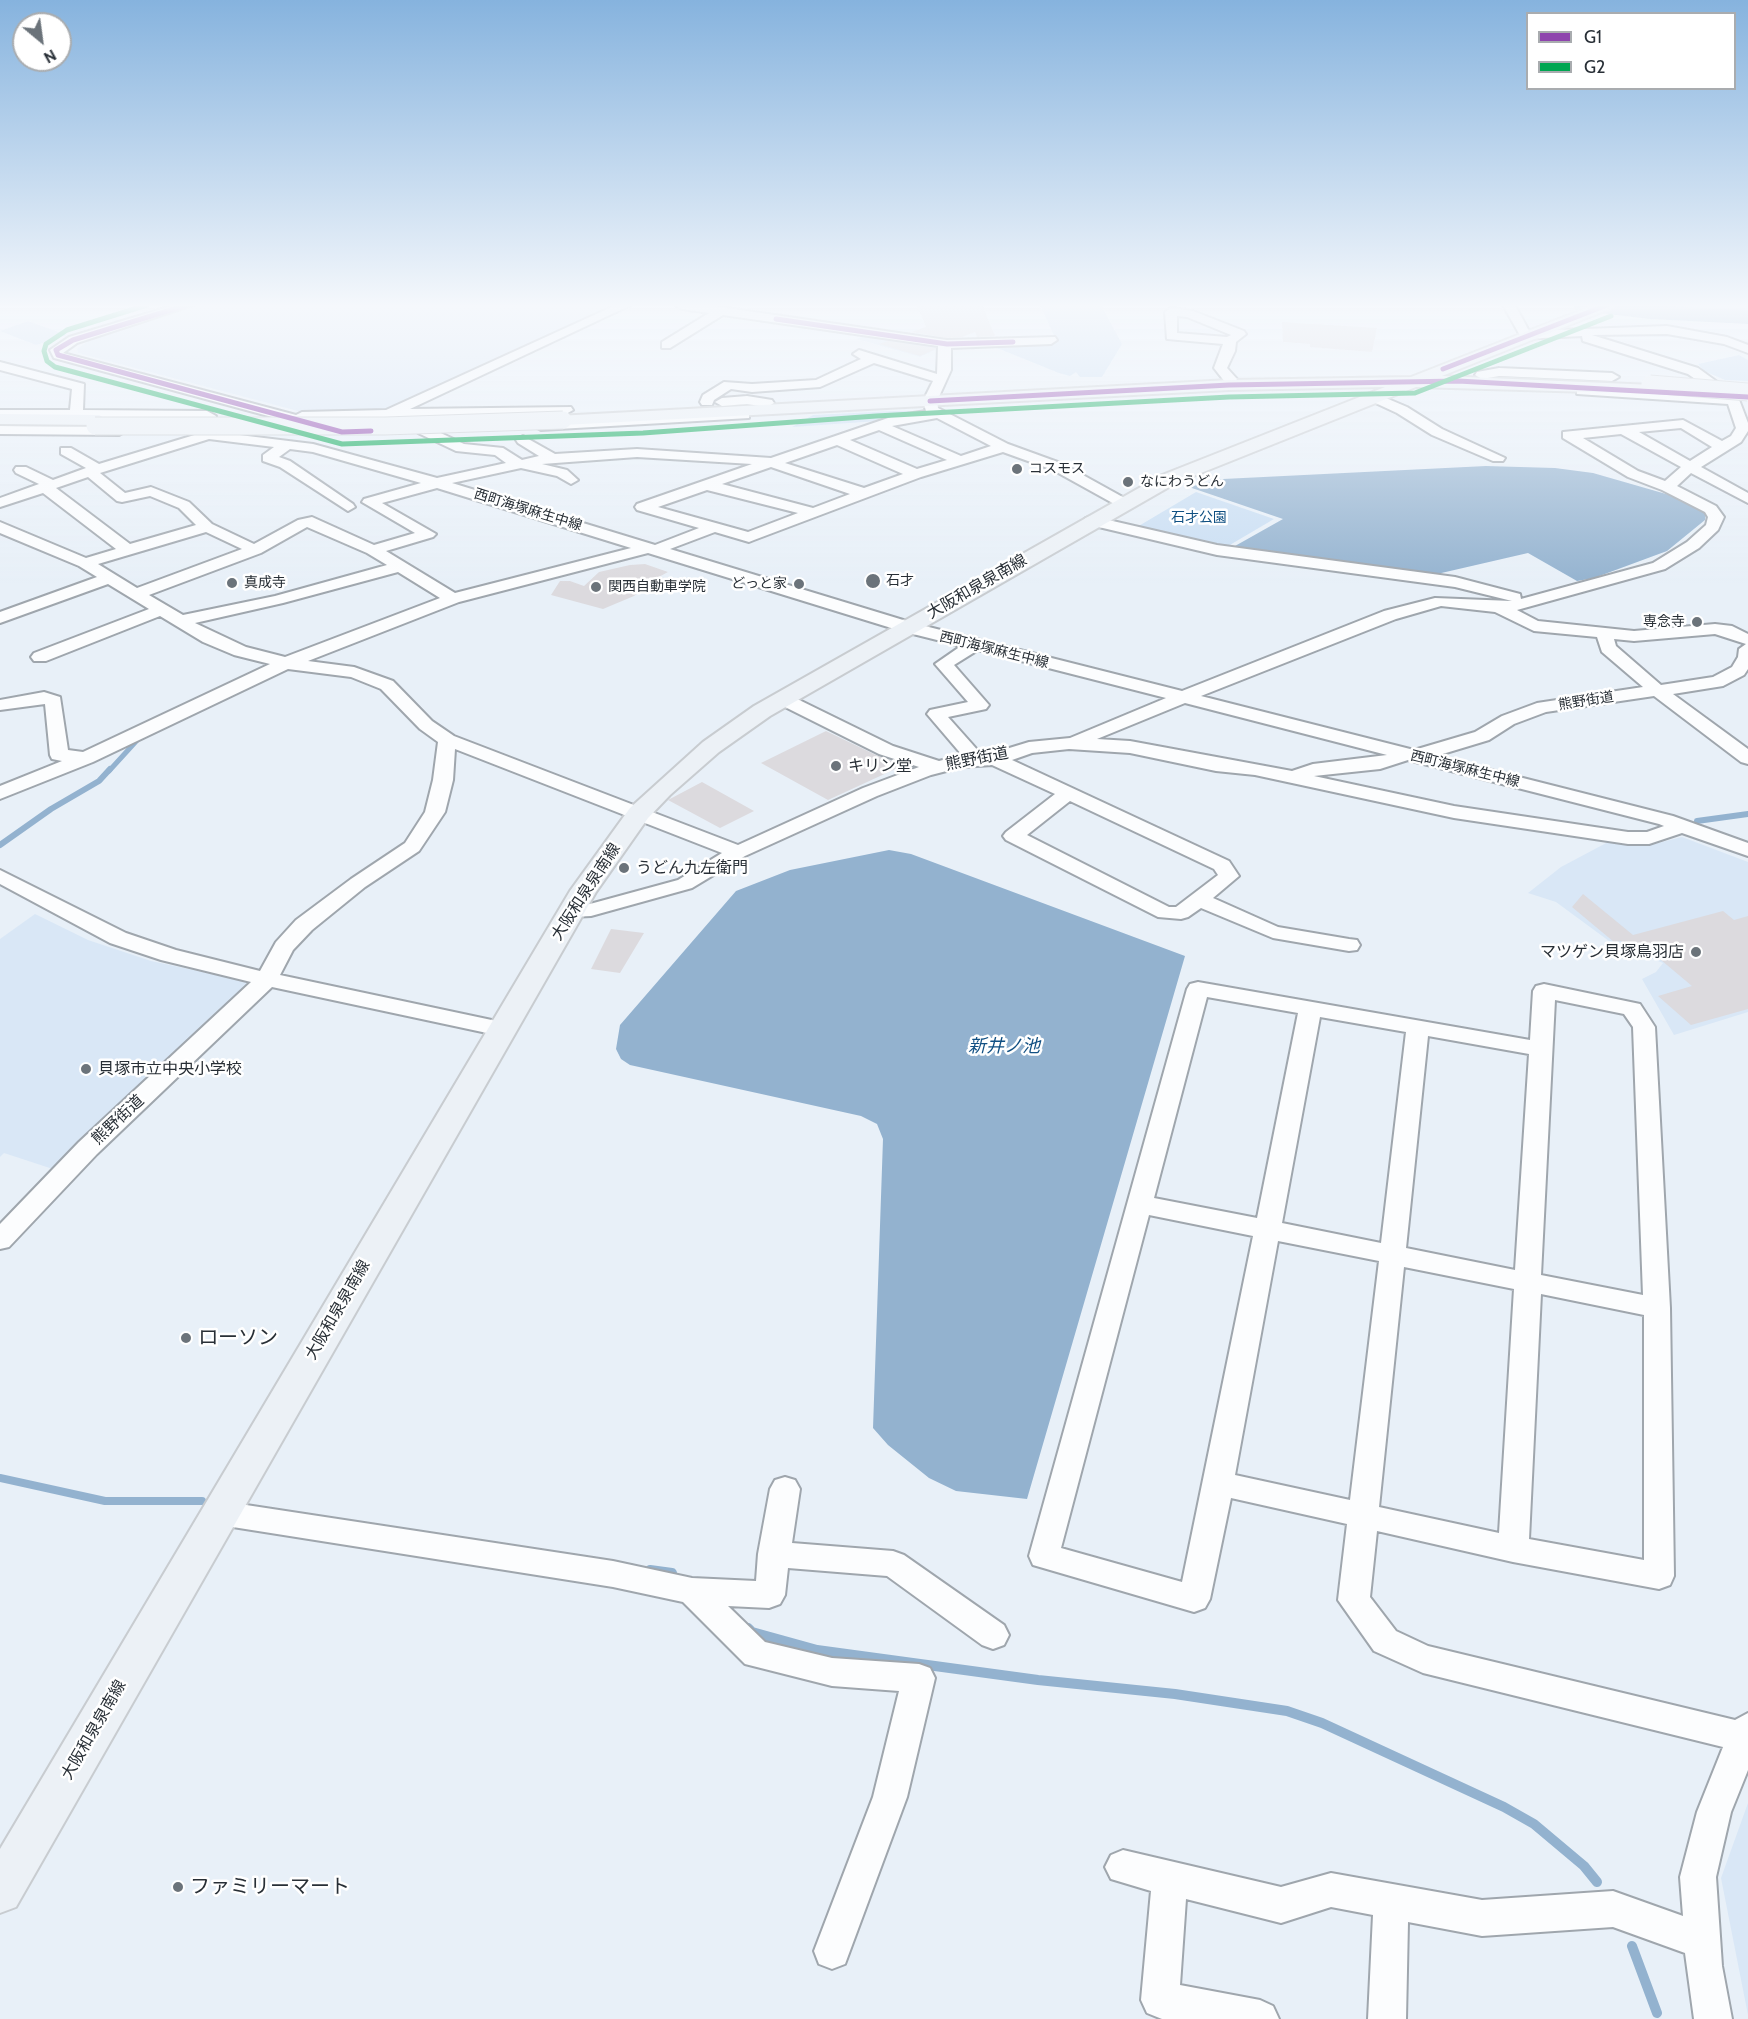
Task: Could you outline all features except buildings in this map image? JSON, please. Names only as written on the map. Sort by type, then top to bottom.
[{"type":"main road","points":[[564,417],[766,403],[873,399]]},
{"type":"main road","points":[[0,419],[97,423],[374,426],[875,404],[917,399]]},
{"type":"main road","name":"大阪和泉泉南線","points":[[0,1891],[501,1029],[594,873],[639,813],[667,784],[711,747],[783,699],[1091,521],[1191,469],[1368,399]]},
{"type":"main road","points":[[0,428],[97,423]]},
{"type":"street","points":[[76,414],[78,399]]},
{"type":"street","points":[[223,399],[342,432],[677,419],[875,404]]},
{"type":"street","points":[[371,431],[382,415],[417,399]]},
{"type":"street","points":[[932,399],[881,426],[642,507],[749,537],[916,474],[1003,447]]},
{"type":"street","points":[[939,399],[1003,447],[1058,467],[1123,503]]},
{"type":"street","points":[[1379,399],[1402,410],[1437,432],[1498,458]]},
{"type":"street","points":[[1667,487],[1690,467],[1736,439],[1743,428],[1744,399]]},
{"type":"street","points":[[252,440],[293,418],[747,400],[766,403]]},
{"type":"street","points":[[0,414],[209,416],[208,434],[0,503]]},
{"type":"street","points":[[1069,743],[1127,723],[1181,698],[1390,615],[1441,601],[1498,607],[1533,601],[1659,566],[1693,545],[1713,527],[1716,516],[1711,509],[1667,487],[1633,474],[1568,435],[1683,424],[1736,439],[1748,448]]},
{"type":"street","points":[[881,426],[961,461]]},
{"type":"street","name":"西町海塚麻生中線","points":[[0,428],[208,434],[288,444],[352,457],[907,627],[1682,826],[1748,850]]},
{"type":"street","points":[[423,430],[461,448],[498,451],[517,463],[552,469],[637,453],[773,462],[866,494]]},
{"type":"street","points":[[1624,430],[1748,499]]},
{"type":"street","points":[[523,440],[552,469],[571,480]]},
{"type":"street","points":[[837,440],[916,474]]},
{"type":"street","points":[[288,444],[268,458],[285,464],[348,507]]},
{"type":"street","points":[[66,451],[94,470],[123,498],[151,491],[184,505],[207,527],[255,550]]},
{"type":"street","points":[[126,460],[143,472]]},
{"type":"street","points":[[135,594],[255,550],[303,523],[312,522],[348,507],[517,463]]},
{"type":"street","points":[[21,470],[49,486],[128,550]]},
{"type":"street","points":[[707,485],[815,513]]},
{"type":"street","points":[[369,501],[428,534],[373,550]]},
{"type":"street","points":[[1091,521],[1217,550],[1413,576],[1533,601]]},
{"type":"street","points":[[312,522],[373,550],[453,599]]},
{"type":"street","points":[[85,563],[207,527]]},
{"type":"street","points":[[0,793],[86,758],[286,663],[453,599],[652,549],[712,528]]},
{"type":"street","points":[[3,531],[85,563],[160,610],[240,651],[286,663],[354,672],[387,685],[426,725],[447,740],[738,852]]},
{"type":"street","points":[[180,621],[277,600],[400,566]]},
{"type":"street","points":[[0,618],[109,578]]},
{"type":"street","points":[[0,603],[16,612]]},
{"type":"street","points":[[1498,607],[1534,626],[1605,635],[1635,636],[1715,629],[1726,630],[1748,640]]},
{"type":"street","points":[[40,657],[160,610]]},
{"type":"street","points":[[1605,635],[1608,648],[1658,691],[1748,758]]},
{"type":"street","points":[[974,645],[944,664],[980,705],[936,714],[985,760],[1067,794],[1222,865],[1229,876],[1181,913],[1165,913],[1013,836],[1067,794]]},
{"type":"street","name":"熊野街道","points":[[571,911],[591,910],[685,884],[738,852],[870,792],[939,767],[985,760],[1029,748],[1069,743],[1130,747],[1292,777],[1313,770],[1380,763],[1482,736],[1508,720],[1543,707],[1705,685],[1731,676],[1747,657],[1748,649]]},
{"type":"street","points":[[0,705],[44,697],[54,701],[59,755],[86,758]]},
{"type":"street","points":[[783,699],[886,750],[939,767]]},
{"type":"street","name":"熊野街道","points":[[0,1240],[88,1148],[267,979],[284,947],[304,925],[358,882],[412,847],[435,812],[443,780],[447,740]]},
{"type":"street","points":[[1292,777],[1454,812],[1628,838],[1649,838],[1682,826]]},
{"type":"street","points":[[0,876],[118,938],[169,955],[267,979],[501,1029]]},
{"type":"street","points":[[1200,900],[1273,932],[1349,945]]},
{"type":"street","points":[[1310,1009],[1219,1483],[1194,1599],[1044,1556],[1198,989],[1540,1049]]},
{"type":"street","points":[[1219,1483],[1513,1549],[1659,1576],[1657,1308],[1644,1027],[1632,1009],[1544,991],[1513,1549]]},
{"type":"street","points":[[1418,1027],[1354,1600],[1385,1641],[1423,1659],[1745,1732],[1714,1812],[1698,1877],[1713,2019]]},
{"type":"street","points":[[1140,1204],[1528,1280],[1657,1308]]},
{"type":"street","points":[[220,1513],[613,1574],[692,1591],[769,1595],[773,1554],[785,1489]]},
{"type":"street","points":[[773,1554],[892,1564],[993,1635]]},
{"type":"street","points":[[692,1591],[756,1654],[832,1672],[919,1678],[890,1797],[832,1951]]},
{"type":"street","points":[[1123,1867],[1281,1905],[1331,1890],[1482,1918],[1613,1909],[1703,1941]]},
{"type":"street","points":[[1170,1878],[1160,2000],[1260,2019]]},
{"type":"street","points":[[1387,2019],[1391,1902]]},
{"type":"shaded area","points":[[253,399],[412,399],[386,411],[302,412]]},
{"type":"shaded area","points":[[1682,837],[1748,862],[1748,1012],[1674,1035],[1642,979],[1656,972],[1663,963],[1609,941],[1556,902],[1528,893],[1561,867],[1610,841],[1646,846]]},
{"type":"shaded area","name":"貝塚市立中央小学校","points":[[35,914],[88,940],[151,961],[245,981],[255,991],[65,1173],[4,1153],[0,1157],[0,939]]},
{"type":"shaded area","points":[[1748,1803],[1748,2015],[1721,1878]]},
{"type":"green space","points":[[909,411],[912,414],[879,421],[792,427],[813,415]]},
{"type":"green space","name":"石才公園","points":[[1196,492],[1274,519],[1223,549],[1137,527]]},
{"type":"water","points":[[1486,466],[1555,468],[1593,473],[1680,498],[1706,514],[1705,520],[1667,551],[1594,578],[1577,581],[1528,553],[1437,574],[1239,549],[1235,546],[1283,519],[1189,487],[1223,479]]},
{"type":"water","name":"新井ノ池","points":[[889,850],[911,854],[1185,956],[1027,1499],[956,1491],[929,1478],[888,1445],[873,1428],[883,1139],[877,1124],[861,1116],[630,1065],[621,1059],[616,1049],[620,1025],[736,891],[790,870]]},
{"type":"waterway","points":[[109,771],[140,737]]},
{"type":"waterway","points":[[0,845],[51,809],[99,781],[110,769]]},
{"type":"waterway","points":[[1697,821],[1748,814]]},
{"type":"waterway","points":[[0,1478],[105,1501],[202,1501]]},
{"type":"waterway","points":[[650,1570],[672,1573]]},
{"type":"waterway","points":[[748,1628],[752,1632],[817,1650],[1038,1680],[1175,1694],[1287,1711],[1322,1723],[1504,1807],[1534,1824],[1584,1866],[1597,1882]]},
{"type":"waterway","points":[[1632,1946],[1657,2013]]},
{"type":"transit line","name":"G2","points":[[175,399],[342,444],[643,433],[876,416],[1188,399]]},
{"type":"transit line","name":"G1","points":[[221,399],[342,432],[371,431]]},
{"type":"transit line","name":"G1","points":[[930,401],[963,399]]},
{"type":"place","name":"コスモス","points":[[1017,469]]},
{"type":"place","name":"なにわうどん","points":[[1128,482]]},
{"type":"place","name":"石才","points":[[873,581]]},
{"type":"place","name":"真成寺","points":[[232,583]]},
{"type":"place","name":"どっと家","points":[[799,584]]},
{"type":"place","name":"関西自動車学院","points":[[596,587]]},
{"type":"place","name":"専念寺","points":[[1697,622]]},
{"type":"place","name":"キリン堂","points":[[836,766]]},
{"type":"place","name":"うどん九左衛門","points":[[624,868]]},
{"type":"place","name":"マツゲン貝塚鳥羽店","points":[[1696,952]]},
{"type":"place","name":"貝塚市立中央小学校","points":[[86,1069]]},
{"type":"place","name":"ローソン","points":[[186,1338]]},
{"type":"place","name":"ファミリーマート","points":[[178,1887]]}]
